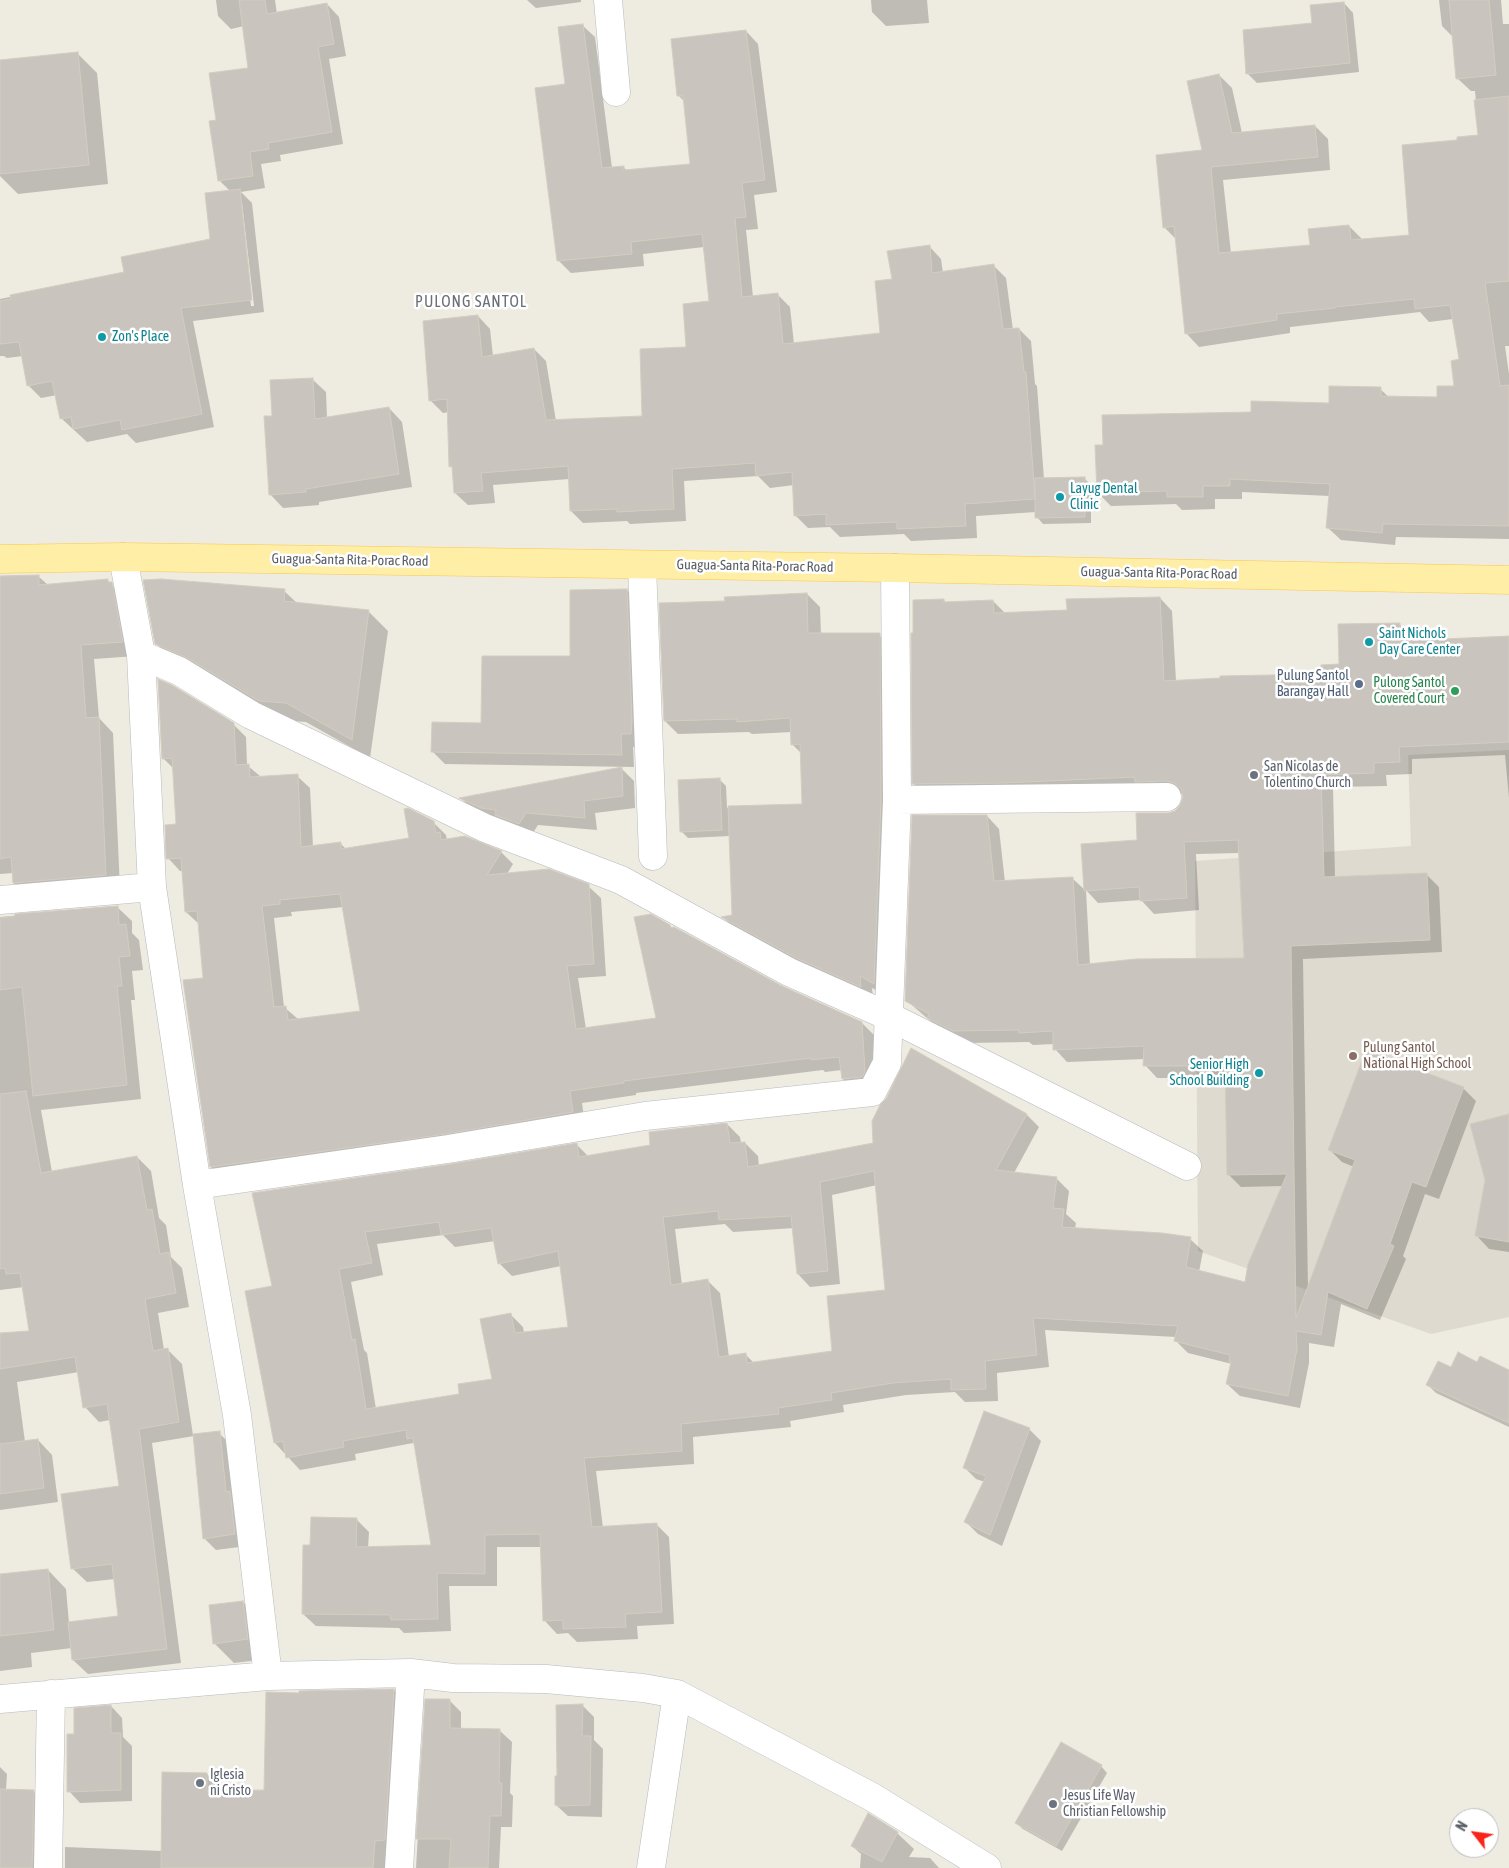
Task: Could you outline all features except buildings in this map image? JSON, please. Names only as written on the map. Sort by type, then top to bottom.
[{"type":"main road","name":"Guagua-Santa Rita-Porac Road","points":[[0,559],[123,557],[642,564],[1509,580]]},
{"type":"street","points":[[608,0],[616,92]]},
{"type":"street","points":[[123,557],[140,655],[152,887],[197,1185],[237,1415],[268,1676]]},
{"type":"street","points":[[642,564],[653,856]]},
{"type":"street","points":[[197,1185],[448,1149],[645,1116],[872,1092],[886,1063],[897,800],[895,568]]},
{"type":"street","points":[[140,655],[179,672],[251,716],[485,828],[621,880],[790,972],[888,1016],[1187,1166]]},
{"type":"street","points":[[897,800],[1167,797]]},
{"type":"street","points":[[0,900],[152,887]]},
{"type":"street","points":[[399,1868],[411,1673]]},
{"type":"street","points":[[0,1699],[268,1676],[411,1673],[453,1678],[546,1679],[643,1688],[677,1694],[872,1797],[988,1868]]},
{"type":"street","points":[[48,1868],[51,1694]]},
{"type":"street","points":[[651,1868],[677,1694]]},
{"type":"shaded area","name":"Pulung Santol National High School","points":[[1509,750],[1509,1317],[1431,1334],[1198,1251],[1195,861],[1411,846],[1408,755]]},
{"type":"place","name":"Zon's Place","points":[[102,337]]},
{"type":"place","name":"Layug Dental Clinic","points":[[1060,497]]},
{"type":"place","name":"Saint Nichols Day Care Center","points":[[1369,642]]},
{"type":"place","name":"Pulung Santol Barangay Hall","points":[[1359,684]]},
{"type":"place","name":"Pulong Santol Covered Court","points":[[1455,691]]},
{"type":"place","name":"San Nicolas de Tolentino Church","points":[[1254,775]]},
{"type":"place","name":"Pulung Santol National High School","points":[[1353,1056]]},
{"type":"place","name":"Senior High School Building","points":[[1259,1073]]},
{"type":"place","name":"Iglesia ni Cristo","points":[[200,1783]]},
{"type":"place","name":"Jesus Life Way Christian Fellowship","points":[[1053,1804]]},
{"type":"district","name":"PULONG SANTOL","points":[[471,302]]}]
